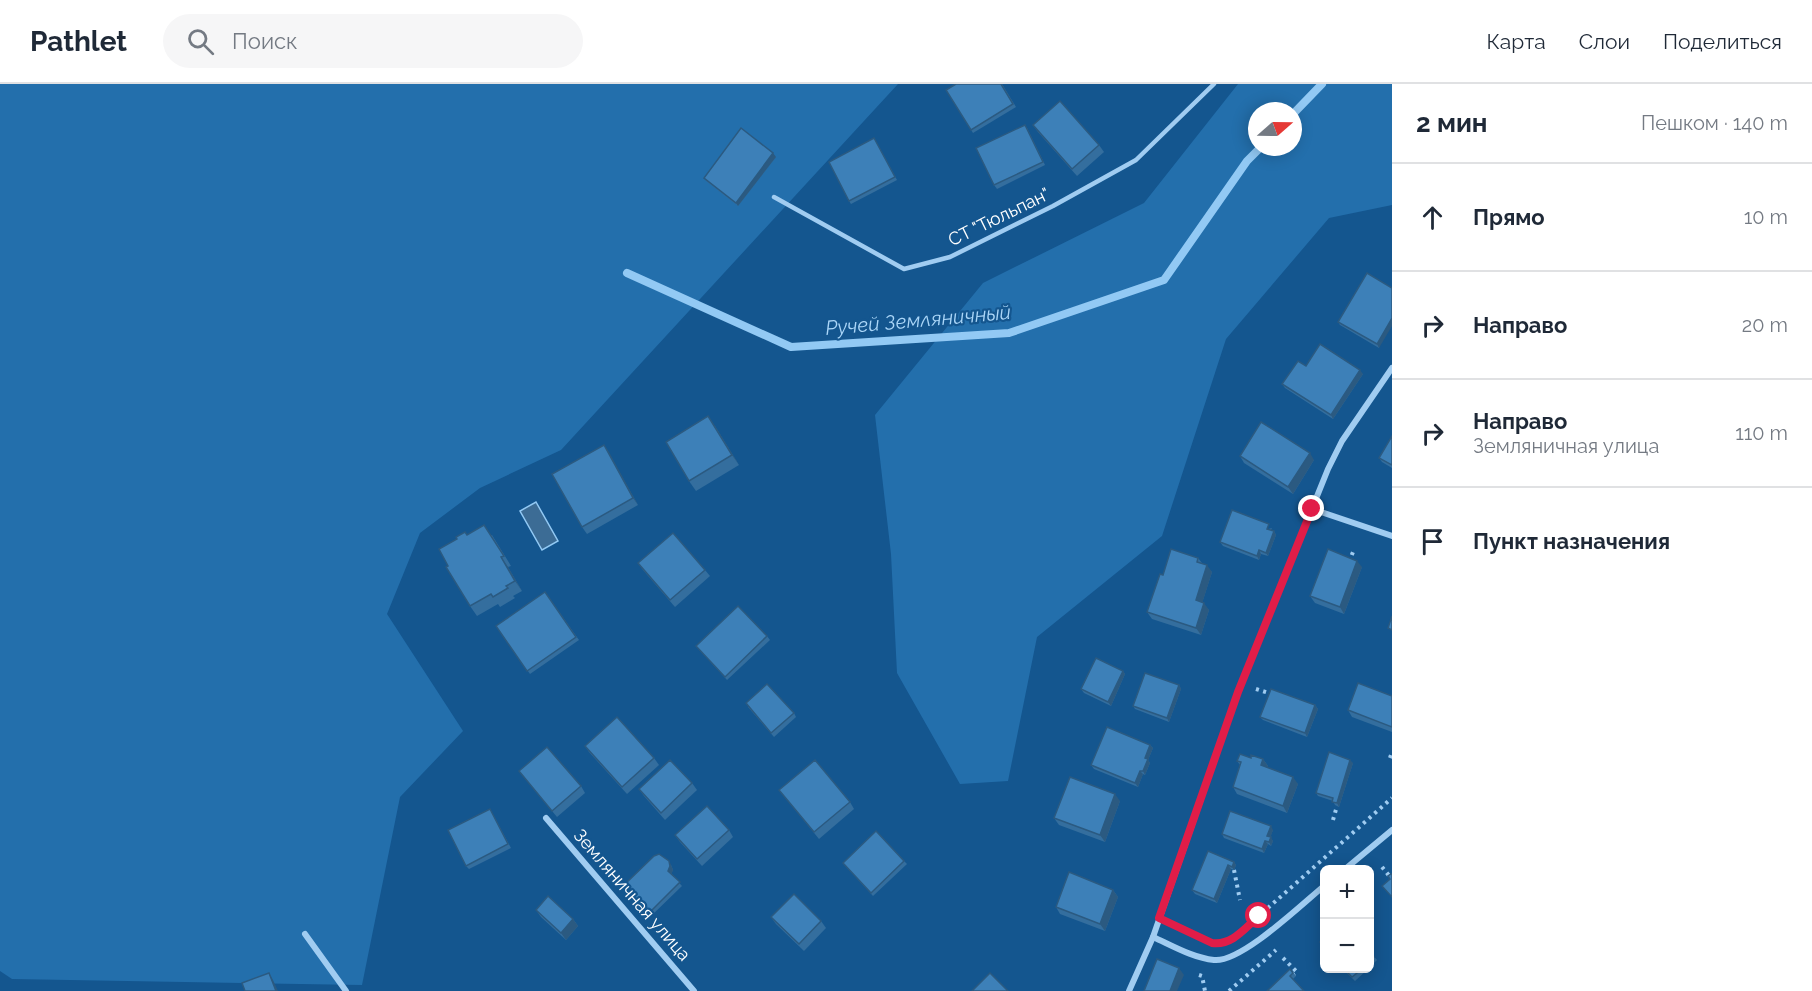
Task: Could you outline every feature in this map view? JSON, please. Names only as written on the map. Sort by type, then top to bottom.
[{"type":"street","points":[[1129,991],[1153,936],[1238,692],[1328,469],[1342,441],[1392,368]]},
{"type":"street","points":[[1312,509],[1392,536]]},
{"type":"street","name":"Земляничная улица","points":[[546,818],[694,991]]},
{"type":"street","points":[[1350,865],[1392,830]]},
{"type":"street","points":[[1153,936],[1203,958],[1216,961],[1231,958],[1247,949],[1320,889]]},
{"type":"street","points":[[305,934],[346,991]]},
{"type":"lane","name":"СТ \"Тюльпан\"","points":[[774,197],[904,269],[950,257],[1053,206],[1136,160],[1214,84]]},
{"type":"path","points":[[1349,563],[1353,552]]},
{"type":"path","points":[[1247,685],[1273,695]]},
{"type":"path","points":[[1390,758],[1392,752]]},
{"type":"path","points":[[1244,929],[1392,798]]},
{"type":"path","points":[[1334,820],[1337,806]]},
{"type":"path","points":[[1382,867],[1392,878]]},
{"type":"path","points":[[1234,870],[1240,900]]},
{"type":"path","points":[[1159,918],[1212,943]]},
{"type":"path","points":[[1283,958],[1297,972],[1294,974]]},
{"type":"path","points":[[1192,971],[1202,976],[1205,991]]},
{"type":"shaded area","points":[[0,84],[898,84],[561,450],[480,488],[420,533],[387,614],[463,731],[400,797],[362,985],[12,979],[0,971]]},
{"type":"shaded area","points":[[1238,84],[1392,84],[1392,205],[1329,218],[1226,339],[1162,536],[1037,637],[1008,781],[960,784],[897,673],[891,554],[875,415],[983,283],[1144,203]]},
{"type":"shaded area","points":[[536,502],[558,541],[542,550],[520,511]]},
{"type":"building","points":[[956,84],[1001,84],[1013,104],[971,130],[946,90]]},
{"type":"building","points":[[1060,101],[1099,145],[1072,169],[1033,125]]},
{"type":"building","points":[[1025,125],[1043,162],[994,185],[976,148]]},
{"type":"building","points":[[741,128],[773,153],[736,203],[704,178]]},
{"type":"building","points":[[874,138],[895,177],[849,201],[829,162]]},
{"type":"building","points":[[1367,273],[1392,288],[1392,318],[1377,344],[1338,322]]},
{"type":"building","points":[[1320,344],[1360,370],[1331,415],[1282,384],[1298,361],[1306,366]]},
{"type":"building","points":[[708,416],[732,455],[689,481],[666,442]]},
{"type":"building","points":[[1261,422],[1310,453],[1288,487],[1240,456]]},
{"type":"building","points":[[1392,436],[1392,465],[1379,458]]},
{"type":"building","points":[[604,445],[633,498],[582,527],[552,474]]},
{"type":"building","points":[[1232,510],[1269,524],[1267,529],[1274,531],[1266,553],[1259,550],[1257,556],[1220,542]]},
{"type":"building","points":[[484,525],[504,556],[501,557],[515,581],[493,597],[491,594],[470,606],[446,567],[448,566],[439,549],[465,532],[467,535]]},
{"type":"building","points":[[673,533],[705,570],[670,600],[638,563]]},
{"type":"building","points":[[1171,549],[1198,558],[1197,562],[1207,565],[1196,600],[1204,603],[1196,628],[1147,612]]},
{"type":"building","points":[[1328,549],[1357,561],[1340,607],[1310,596]]},
{"type":"building","points":[[545,592],[576,637],[527,671],[496,626]]},
{"type":"building","points":[[738,606],[767,636],[725,677],[696,646]]},
{"type":"building","points":[[1392,616],[1392,630],[1388,628]]},
{"type":"building","points":[[1096,658],[1123,671],[1108,702],[1081,689]]},
{"type":"building","points":[[1145,673],[1179,685],[1167,718],[1133,706]]},
{"type":"building","points":[[1358,683],[1392,696],[1392,727],[1348,710]]},
{"type":"building","points":[[767,684],[794,713],[771,733],[746,703]]},
{"type":"building","points":[[1271,689],[1315,705],[1305,733],[1260,717]]},
{"type":"building","points":[[617,717],[654,758],[622,787],[585,746]]},
{"type":"building","points":[[1107,727],[1150,745],[1145,758],[1148,759],[1135,783],[1091,765]]},
{"type":"building","points":[[547,747],[581,786],[552,811],[519,771]]},
{"type":"building","points":[[1329,752],[1350,760],[1337,803],[1332,802],[1333,798],[1316,793]]},
{"type":"building","points":[[1240,754],[1263,759],[1261,765],[1293,777],[1283,806],[1233,787],[1241,762],[1237,761]]},
{"type":"building","points":[[670,760],[692,783],[661,813],[639,789]]},
{"type":"building","points":[[815,760],[850,802],[814,832],[779,790]]},
{"type":"building","points":[[1070,777],[1115,794],[1100,835],[1054,818]]},
{"type":"building","points":[[707,806],[729,830],[697,859],[675,835]]},
{"type":"building","points":[[490,809],[508,844],[466,866],[448,830]]},
{"type":"building","points":[[1230,811],[1271,826],[1267,836],[1271,837],[1269,842],[1265,841],[1262,849],[1222,834]]},
{"type":"building","points":[[876,831],[904,861],[871,893],[843,863]]},
{"type":"building","points":[[1208,851],[1234,862],[1232,867],[1228,865],[1214,899],[1192,890]]},
{"type":"building","points":[[659,854],[669,861],[668,871],[680,882],[648,914],[622,887],[654,856]]},
{"type":"building","points":[[1069,872],[1113,890],[1100,924],[1056,907]]},
{"type":"building","points":[[1391,874],[1392,897],[1382,886],[1390,879],[1388,876]]},
{"type":"building","points":[[794,894],[821,921],[799,944],[771,917]]},
{"type":"building","points":[[548,896],[573,919],[561,933],[536,910]]},
{"type":"building","points":[[1157,959],[1179,968],[1170,991],[1144,991]]},
{"type":"building","points":[[1290,969],[1293,973],[1290,976],[1304,991],[1267,991]]},
{"type":"building","points":[[269,973],[276,991],[245,991],[242,983]]},
{"type":"building","points":[[990,973],[1008,991],[972,991]]},
{"type":"waterway","name":"Ручей Земляничный","points":[[1302,105],[1322,84]]},
{"type":"waterway","name":"Ручей Земляничный","points":[[627,273],[791,347],[1009,333],[1164,280],[1252,156]]},
{"type":"route","points":[[1259,916],[1229,942],[1221,944],[1212,943],[1159,918],[1238,692],[1312,509]]}]
